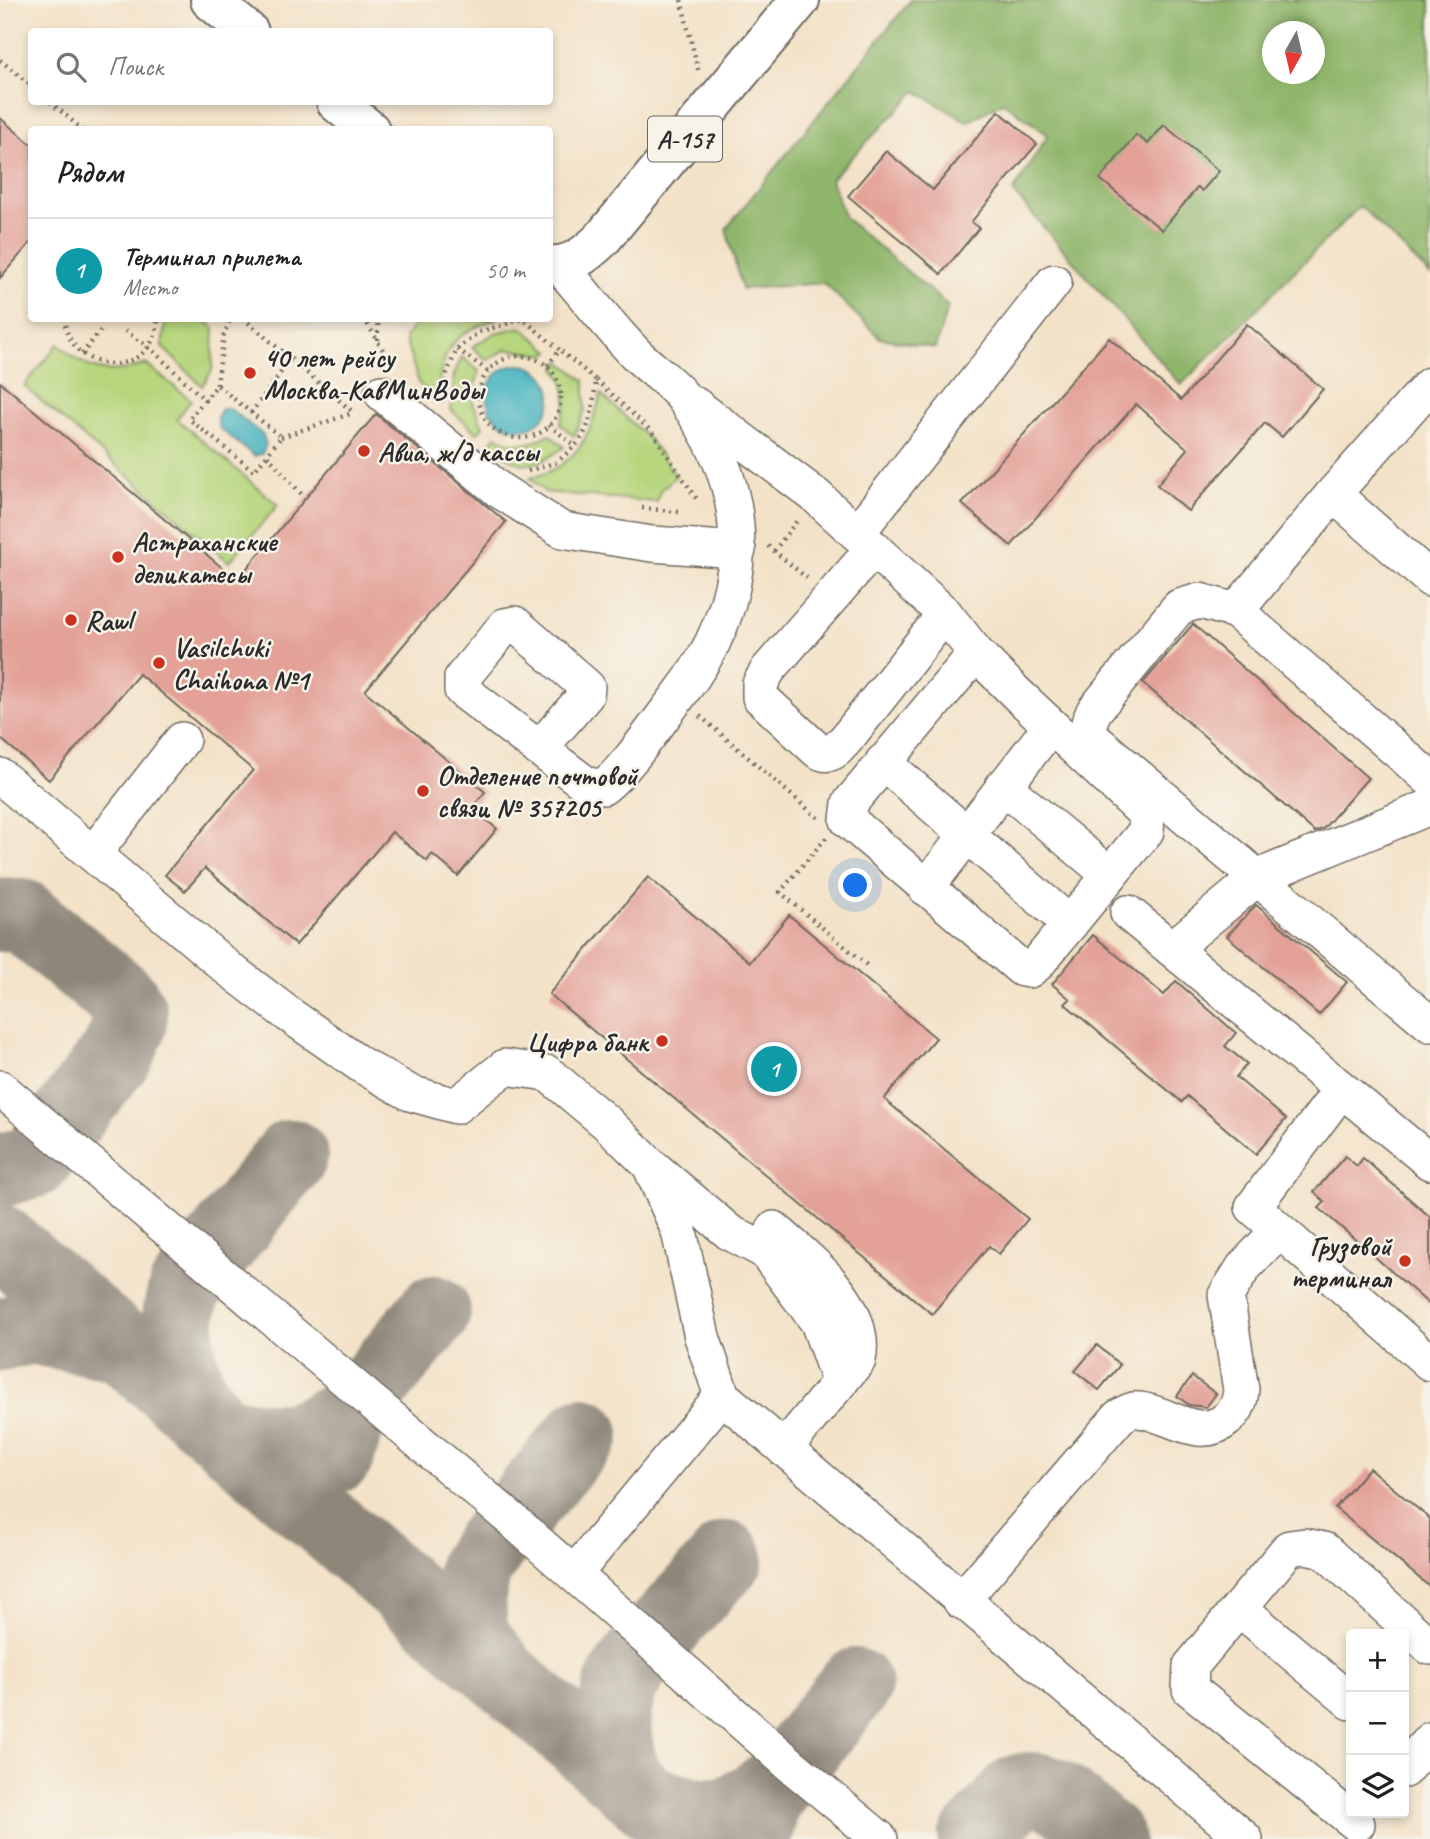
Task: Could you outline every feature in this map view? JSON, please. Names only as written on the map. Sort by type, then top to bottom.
[{"type":"main road","points":[[211,0],[244,28]]},
{"type":"main road","name":"А-157","points":[[554,266],[576,260],[601,240],[800,0]]},
{"type":"main road","points":[[340,105],[365,126]]},
{"type":"lane","points":[[554,266],[636,354],[681,395],[816,496],[945,614],[976,653],[1050,727],[1147,816],[1146,831],[1037,964],[1029,970],[1022,969],[848,820],[850,803],[976,653]]},
{"type":"lane","points":[[945,614],[834,752],[826,754],[817,750],[769,706],[758,691],[764,675],[831,598],[866,541],[1054,282]]},
{"type":"lane","points":[[1236,611],[1333,494],[1430,386]]},
{"type":"lane","points":[[382,393],[499,490],[562,530],[652,544],[748,545]]},
{"type":"lane","points":[[539,749],[587,785],[603,787],[678,697],[710,652],[723,624],[748,545],[732,488],[703,428],[681,395]]},
{"type":"lane","points":[[1333,494],[1430,579]]},
{"type":"lane","points":[[1089,730],[1094,711],[1180,607],[1200,601],[1236,611],[1430,779]]},
{"type":"lane","points":[[1017,694],[1051,706],[1089,730],[1095,743],[1430,1024]]},
{"type":"lane","points":[[926,888],[1050,727]]},
{"type":"lane","points":[[93,854],[182,740]]},
{"type":"lane","points":[[883,762],[1070,924]]},
{"type":"lane","points":[[0,776],[239,976],[361,1065],[410,1093],[456,1106],[505,1067],[547,1073],[729,1232],[765,1251],[818,1321],[840,1383]]},
{"type":"lane","points":[[1003,786],[1110,875]]},
{"type":"lane","points":[[1172,949],[1258,877],[1430,807]]},
{"type":"lane","points":[[1128,913],[1430,1162]]},
{"type":"lane","points":[[1341,1090],[1253,1207],[1430,1363]]},
{"type":"lane","points":[[3,1099],[574,1574],[791,1765],[880,1839]]},
{"type":"lane","points":[[650,1165],[679,1231],[702,1336],[722,1396],[1245,1839]]},
{"type":"lane","points":[[774,1229],[813,1264],[859,1326],[862,1342],[859,1360],[784,1449]]},
{"type":"lane","points":[[961,1601],[1119,1417],[1128,1411],[1140,1410],[1199,1429],[1220,1425],[1233,1414],[1241,1390],[1226,1303],[1228,1288],[1278,1231]]},
{"type":"lane","points":[[574,1574],[722,1396]]},
{"type":"lane","points":[[1356,1825],[1190,1689],[1191,1666],[1289,1548],[1306,1546],[1324,1550],[1430,1647]]},
{"type":"lane","points":[[1239,1608],[1346,1698]]},
{"type":"path","points":[[681,0],[708,111]]},
{"type":"path","points":[[0,60],[28,83]]},
{"type":"path","points":[[54,105],[78,126]]},
{"type":"path","points":[[65,322],[68,336],[82,354],[104,364],[119,364],[134,359],[149,348],[157,322]]},
{"type":"path","points":[[228,322],[224,334],[217,385],[189,419],[254,471],[281,438],[354,413],[247,322]]},
{"type":"path","points":[[378,322],[378,341]]},
{"type":"path","points":[[442,408],[447,373],[457,349],[479,331],[511,322]]},
{"type":"path","points":[[526,322],[596,380],[652,432],[700,503]]},
{"type":"path","points":[[82,354],[101,330]]},
{"type":"path","points":[[125,331],[149,348],[205,400]]},
{"type":"path","points":[[457,349],[488,372]]},
{"type":"path","points":[[546,367],[560,350]]},
{"type":"path","points":[[517,357],[530,358],[546,367],[558,383],[561,396],[559,409],[549,425],[533,436],[520,438],[507,436],[493,428],[479,404],[482,381],[488,372],[496,364],[517,357]]},
{"type":"path","points":[[251,413],[290,360]]},
{"type":"path","points":[[525,477],[519,472],[557,462],[584,436],[592,413],[596,380]]},
{"type":"path","points":[[217,385],[281,438]]},
{"type":"path","points":[[549,425],[575,446]]},
{"type":"path","points":[[488,434],[493,428]]},
{"type":"path","points":[[267,455],[305,498]]},
{"type":"path","points":[[628,507],[680,512]]},
{"type":"path","points":[[774,551],[807,508]]},
{"type":"path","points":[[748,545],[774,551],[831,598]]},
{"type":"path","points":[[678,697],[822,822]]},
{"type":"path","points":[[832,831],[780,892],[869,967]]},
{"type":"green space","points":[[911,0],[1430,0],[1430,275],[1360,206],[1181,385],[1013,192],[1048,135],[1003,102],[967,122],[916,91],[831,179],[845,218],[948,306],[935,348],[880,338],[824,283],[742,289],[726,229]]},
{"type":"green space","points":[[166,322],[207,322],[214,328],[212,371],[202,386],[162,347]]},
{"type":"green space","points":[[417,322],[489,322],[468,331],[451,346],[442,367],[436,397],[419,384],[405,338]]},
{"type":"green space","points":[[521,327],[550,351],[545,355],[507,349],[487,360],[472,347],[495,333]]},
{"type":"green space","points":[[58,344],[78,360],[98,369],[120,370],[146,364],[191,400],[177,419],[278,505],[229,562],[24,386]]},
{"type":"green space","points":[[462,357],[479,371],[472,400],[483,427],[477,433],[451,410],[454,374]]},
{"type":"green space","points":[[560,361],[585,381],[585,410],[574,436],[560,424],[566,395],[556,368]]},
{"type":"green space","points":[[601,394],[649,439],[676,476],[660,491],[657,502],[545,492],[530,478],[559,466],[579,448],[592,424]]},
{"type":"green space","points":[[549,434],[564,447],[534,463],[526,464],[509,459],[489,445],[496,436],[522,444]]},
{"type":"water","points":[[519,365],[537,371],[545,379],[551,397],[545,415],[537,423],[519,429],[501,423],[493,415],[487,397],[493,379],[501,371]]},
{"type":"water","points":[[229,408],[263,435],[266,444],[262,454],[254,456],[219,428],[217,417],[222,409]]},
{"type":"building","points":[[999,111],[1037,144],[971,222],[979,228],[941,274],[848,196],[886,151],[933,190]]},
{"type":"building","points":[[0,118],[28,142],[28,246],[0,278]]},
{"type":"building","points":[[1164,125],[1219,171],[1202,191],[1198,187],[1162,230],[1100,179],[1136,135],[1148,144]]},
{"type":"building","points":[[1247,324],[1323,389],[1282,437],[1265,423],[1188,511],[1157,485],[1188,449],[1136,404],[1011,546],[962,504],[1109,338],[1181,400]]},
{"type":"building","points":[[0,382],[237,580],[376,414],[506,522],[365,691],[485,792],[472,808],[497,829],[458,876],[432,854],[427,861],[392,832],[296,945],[205,868],[185,891],[165,875],[253,770],[139,674],[49,780],[0,738]]},
{"type":"building","points":[[1193,624],[1368,778],[1324,828],[1315,832],[1143,683]]},
{"type":"building","points":[[648,877],[750,962],[789,915],[936,1038],[884,1099],[1028,1219],[999,1254],[989,1246],[932,1314],[549,994]]},
{"type":"building","points":[[1256,905],[1347,982],[1319,1015],[1227,936]]},
{"type":"building","points":[[1093,935],[1164,995],[1176,981],[1236,1033],[1225,1046],[1247,1064],[1236,1077],[1286,1119],[1256,1154],[1187,1096],[1182,1102],[1065,1004],[1070,999],[1052,984]]},
{"type":"building","name":"Грузовой терминал","points":[[1345,1156],[1357,1166],[1363,1158],[1430,1217],[1430,1305],[1319,1208],[1325,1202],[1314,1192]]},
{"type":"building","points":[[1097,1345],[1120,1365],[1099,1390],[1075,1371]]},
{"type":"building","points":[[1192,1376],[1216,1394],[1206,1407],[1189,1405],[1177,1396]]},
{"type":"building","points":[[1369,1468],[1430,1519],[1430,1587],[1335,1508]]},
{"type":"taxiway","points":[[0,915],[22,916],[123,999],[131,1014],[129,1028],[118,1053],[34,1161],[0,1171]]},
{"type":"taxiway","points":[[291,1156],[185,1289],[178,1337],[182,1368],[187,1384],[204,1412],[218,1429],[224,1432],[287,1439],[321,1428],[352,1411]]},
{"type":"taxiway","points":[[0,1241],[692,1839]]},
{"type":"taxiway","points":[[337,1456],[352,1411],[434,1312]]},
{"type":"taxiway","points":[[0,1335],[30,1327],[121,1345]]},
{"type":"taxiway","points":[[500,1672],[471,1635],[469,1595],[475,1568],[490,1545],[583,1434]]},
{"type":"taxiway","points":[[727,1558],[667,1624],[625,1678],[619,1691],[615,1718],[620,1762],[633,1787],[650,1801],[677,1810],[704,1814],[732,1811],[776,1784]]},
{"type":"taxiway","points":[[757,1830],[763,1803],[855,1685]]},
{"type":"taxiway","points":[[975,1839],[1017,1792],[1030,1789],[1054,1795],[1108,1839]]},
{"type":"place","name":"40 лет рейсу Москва-КавМинВоды","points":[[250,373]]},
{"type":"place","name":"Авиа, ж/д кассы","points":[[364,451]]},
{"type":"place","name":"Астраханские деликатесы","points":[[118,557]]},
{"type":"place","name":"Rawl","points":[[71,620]]},
{"type":"place","name":"Vasilchuki Chaihona №1","points":[[159,663]]},
{"type":"place","name":"Отделение почтовой связи № 357205","points":[[423,791]]},
{"type":"place","name":"Цифра банк","points":[[662,1041]]},
{"type":"place","name":"Терминал прилета","points":[[774,1069]]},
{"type":"place","name":"Грузовой терминал","points":[[1405,1261]]}]
